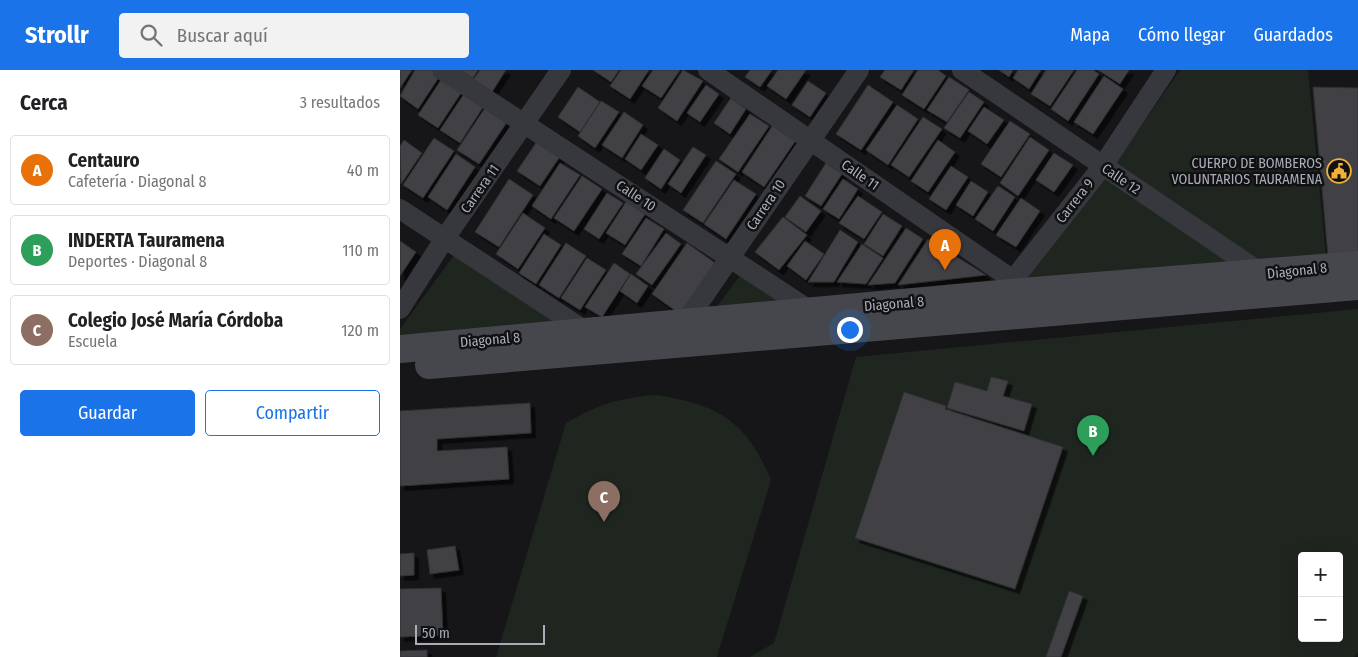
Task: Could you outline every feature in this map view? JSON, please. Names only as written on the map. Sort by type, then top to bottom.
[{"type":"street","name":"Calle 10","points":[[442,70],[730,258],[812,322]]},
{"type":"street","name":"Carrera 11","points":[[400,309],[445,238],[561,70]]},
{"type":"street","name":"Calle 11","points":[[708,70],[810,140],[1021,295]]},
{"type":"street","name":"Carrera 10","points":[[685,333],[730,258],[859,70]]},
{"type":"street","name":"Calle 12","points":[[962,70],[1102,167],[1265,284]]},
{"type":"street","name":"Carrera 9","points":[[1021,295],[1166,70]]},
{"type":"street","points":[[404,215],[445,238],[587,332]]},
{"type":"street","name":"Diagonal 8","points":[[1265,284],[1358,265]]},
{"type":"street","name":"Diagonal 8","points":[[400,368],[685,333],[812,322],[1021,295],[1265,284],[1358,286]]},
{"type":"street","name":"Diagonal 8","points":[[400,349],[587,332],[685,333]]},
{"type":"shaded area","points":[[1180,70],[1308,70],[1326,256],[1262,262],[1114,165]]},
{"type":"shaded area","points":[[1107,173],[1241,264],[1028,282],[1028,276]]},
{"type":"shaded area","points":[[457,251],[563,324],[400,340],[400,329]]},
{"type":"shaded area","points":[[742,273],[794,308],[712,313]]},
{"type":"shaded area","points":[[1358,309],[1358,652],[1354,657],[750,657],[774,643],[856,357]]},
{"type":"shaded area","points":[[657,395],[697,404],[713,410],[728,419],[740,429],[751,443],[771,480],[717,657],[496,657],[566,423],[609,403]]},
{"type":"building","points":[[400,70],[412,70],[400,88]]},
{"type":"building","points":[[415,70],[436,70],[441,74],[418,109],[400,96]]},
{"type":"building","points":[[460,70],[478,70],[473,78]]},
{"type":"building","points":[[480,70],[506,70],[490,95],[471,83]]},
{"type":"building","points":[[593,70],[619,70],[611,82]]},
{"type":"building","points":[[621,70],[649,70],[630,99],[610,86]]},
{"type":"building","points":[[653,70],[680,70],[661,98],[642,86]]},
{"type":"building","points":[[683,70],[703,81],[677,121],[658,108]]},
{"type":"building","points":[[750,70],[772,70],[760,87],[745,77]]},
{"type":"building","points":[[778,70],[806,70],[786,99],[767,86]]},
{"type":"building","points":[[885,70],[914,70],[901,90],[880,77]]},
{"type":"building","points":[[918,70],[938,70],[946,76],[924,109],[902,95]]},
{"type":"building","points":[[999,70],[1013,70],[1009,77]]},
{"type":"building","points":[[1018,70],[1041,70],[1029,89],[1013,78]]},
{"type":"building","points":[[1046,70],[1074,70],[1050,106],[1031,94]]},
{"type":"building","points":[[1077,70],[1093,70],[1099,74],[1068,121],[1051,109]]},
{"type":"building","points":[[1098,70],[1129,70],[1120,84]]},
{"type":"building","points":[[1104,76],[1123,89],[1093,134],[1074,122]]},
{"type":"building","points":[[443,77],[463,90],[438,128],[418,115]]},
{"type":"building","points":[[949,77],[969,90],[947,122],[927,110]]},
{"type":"building","points":[[808,81],[826,93],[810,117],[792,105]]},
{"type":"building","points":[[706,85],[719,94],[700,122],[687,113]]},
{"type":"building","points":[[868,85],[893,102],[861,150],[836,134]]},
{"type":"building","points":[[578,87],[600,102],[580,132],[558,117]]},
{"type":"building","name":"CUERPO DE BOMBEROS VOLUNTARIOS TAURAMENA","points":[[1313,87],[1358,88],[1358,255],[1328,256]]},
{"type":"building","points":[[466,91],[485,104],[460,143],[440,130]]},
{"type":"building","points":[[969,92],[984,102],[960,138],[944,128]]},
{"type":"building","points":[[731,98],[746,109],[730,134],[714,123]]},
{"type":"building","points":[[601,101],[619,112],[595,148],[578,136]]},
{"type":"building","points":[[897,105],[918,119],[888,165],[866,150]]},
{"type":"building","points":[[984,107],[1004,120],[987,144],[968,131]]},
{"type":"building","points":[[485,108],[507,122],[479,164],[457,150]]},
{"type":"building","points":[[624,112],[643,125],[622,158],[602,145]]},
{"type":"building","points":[[750,114],[769,126],[738,172],[719,159]]},
{"type":"building","points":[[923,117],[942,129],[909,177],[891,165]]},
{"type":"building","points":[[1010,121],[1030,134],[1001,177],[981,164]]},
{"type":"building","points":[[773,125],[796,140],[764,187],[742,172]]},
{"type":"building","points":[[641,134],[658,145],[641,170],[625,159]]},
{"type":"building","points":[[1030,137],[1049,150],[1018,196],[1000,183]]},
{"type":"building","points":[[434,138],[454,151],[423,198],[403,185]]},
{"type":"building","points":[[404,140],[422,153],[401,184],[400,146]]},
{"type":"building","points":[[538,140],[561,155],[540,186],[517,171]]},
{"type":"building","points":[[938,140],[955,152],[928,192],[911,181]]},
{"type":"building","points":[[693,147],[706,155],[681,193],[668,184]]},
{"type":"building","points":[[664,149],[680,160],[661,189],[645,178]]},
{"type":"building","points":[[1054,153],[1073,165],[1054,192],[1036,180]]},
{"type":"building","points":[[456,154],[475,167],[447,210],[428,197]]},
{"type":"building","points":[[716,161],[736,174],[703,223],[683,210]]},
{"type":"building","points":[[560,163],[580,175],[551,219],[532,206]]},
{"type":"building","points":[[826,163],[842,174],[821,206],[805,196]]},
{"type":"building","points":[[951,166],[968,177],[946,210],[929,199]]},
{"type":"building","points":[[582,176],[602,189],[574,231],[554,218]]},
{"type":"building","points":[[509,179],[533,195],[499,247],[475,232]]},
{"type":"building","points":[[843,179],[858,189],[839,219],[823,209]]},
{"type":"building","points":[[734,180],[756,194],[726,239],[704,224]]},
{"type":"building","points":[[971,181],[988,192],[973,216],[956,205]]},
{"type":"building","points":[[998,186],[1015,197],[993,231],[975,219]]},
{"type":"building","points":[[607,193],[623,203],[599,239],[584,229]]},
{"type":"building","points":[[800,196],[821,211],[806,232],[785,217]]},
{"type":"building","points":[[858,196],[882,212],[864,239],[839,223]]},
{"type":"building","points":[[1021,198],[1040,211],[1016,247],[996,235]]},
{"type":"building","points":[[626,202],[645,214],[625,245],[606,233]]},
{"type":"building","points":[[523,213],[545,228],[518,269],[496,254]]},
{"type":"building","points":[[883,214],[902,226],[883,256],[864,244]]},
{"type":"building","points":[[783,217],[807,235],[779,270],[755,252]]},
{"type":"building","points":[[646,218],[664,229],[641,266],[622,254]]},
{"type":"building","points":[[906,228],[923,239],[895,283],[868,285]]},
{"type":"building","points":[[840,230],[858,242],[834,282],[808,282]]},
{"type":"building","points":[[666,233],[681,244],[652,285],[636,274]]},
{"type":"building","points":[[544,234],[561,245],[536,284],[519,273]]},
{"type":"building","points":[[928,239],[986,275],[898,285]]},
{"type":"building","points":[[400,241],[416,252],[400,276]]},
{"type":"building","points":[[805,241],[824,254],[806,280],[787,266]]},
{"type":"building","points":[[566,243],[586,256],[559,298],[539,285]]},
{"type":"building","points":[[687,243],[715,263],[680,314],[652,294]]},
{"type":"building","points":[[862,244],[883,258],[866,284],[837,282]]},
{"type":"building","points":[[587,258],[606,270],[580,310],[561,298]]},
{"type":"building","points":[[614,263],[630,274],[602,317],[585,307]]},
{"type":"building","points":[[631,274],[648,286],[637,303],[620,291]]},
{"type":"building","points":[[991,377],[1008,381],[1003,396],[1032,404],[1024,431],[947,408],[955,382],[987,391]]},
{"type":"building","points":[[904,392],[946,406],[945,409],[1063,447],[1015,589],[855,538]]},
{"type":"building","points":[[530,403],[531,433],[437,439],[437,451],[507,447],[509,479],[400,486],[400,411]]},
{"type":"building","points":[[455,546],[459,570],[430,574],[427,550]]},
{"type":"building","points":[[414,553],[414,575],[400,576],[400,554]]},
{"type":"building","points":[[441,588],[443,635],[400,637],[400,589]]},
{"type":"building","points":[[1069,591],[1083,596],[1061,657],[1046,657]]},
{"type":"building","points":[[427,650],[427,657],[400,657],[400,651]]},
{"type":"place","name":"CUERPO DE BOMBEROS VOLUNTARIOS TAURAMENA","points":[[1339,171]]},
{"type":"place","name":"Centauro","points":[[945,270]]},
{"type":"place","name":"INDERTA Tauramena","points":[[1093,456]]},
{"type":"place","name":"Colegio José María Córdoba","points":[[604,522]]}]
